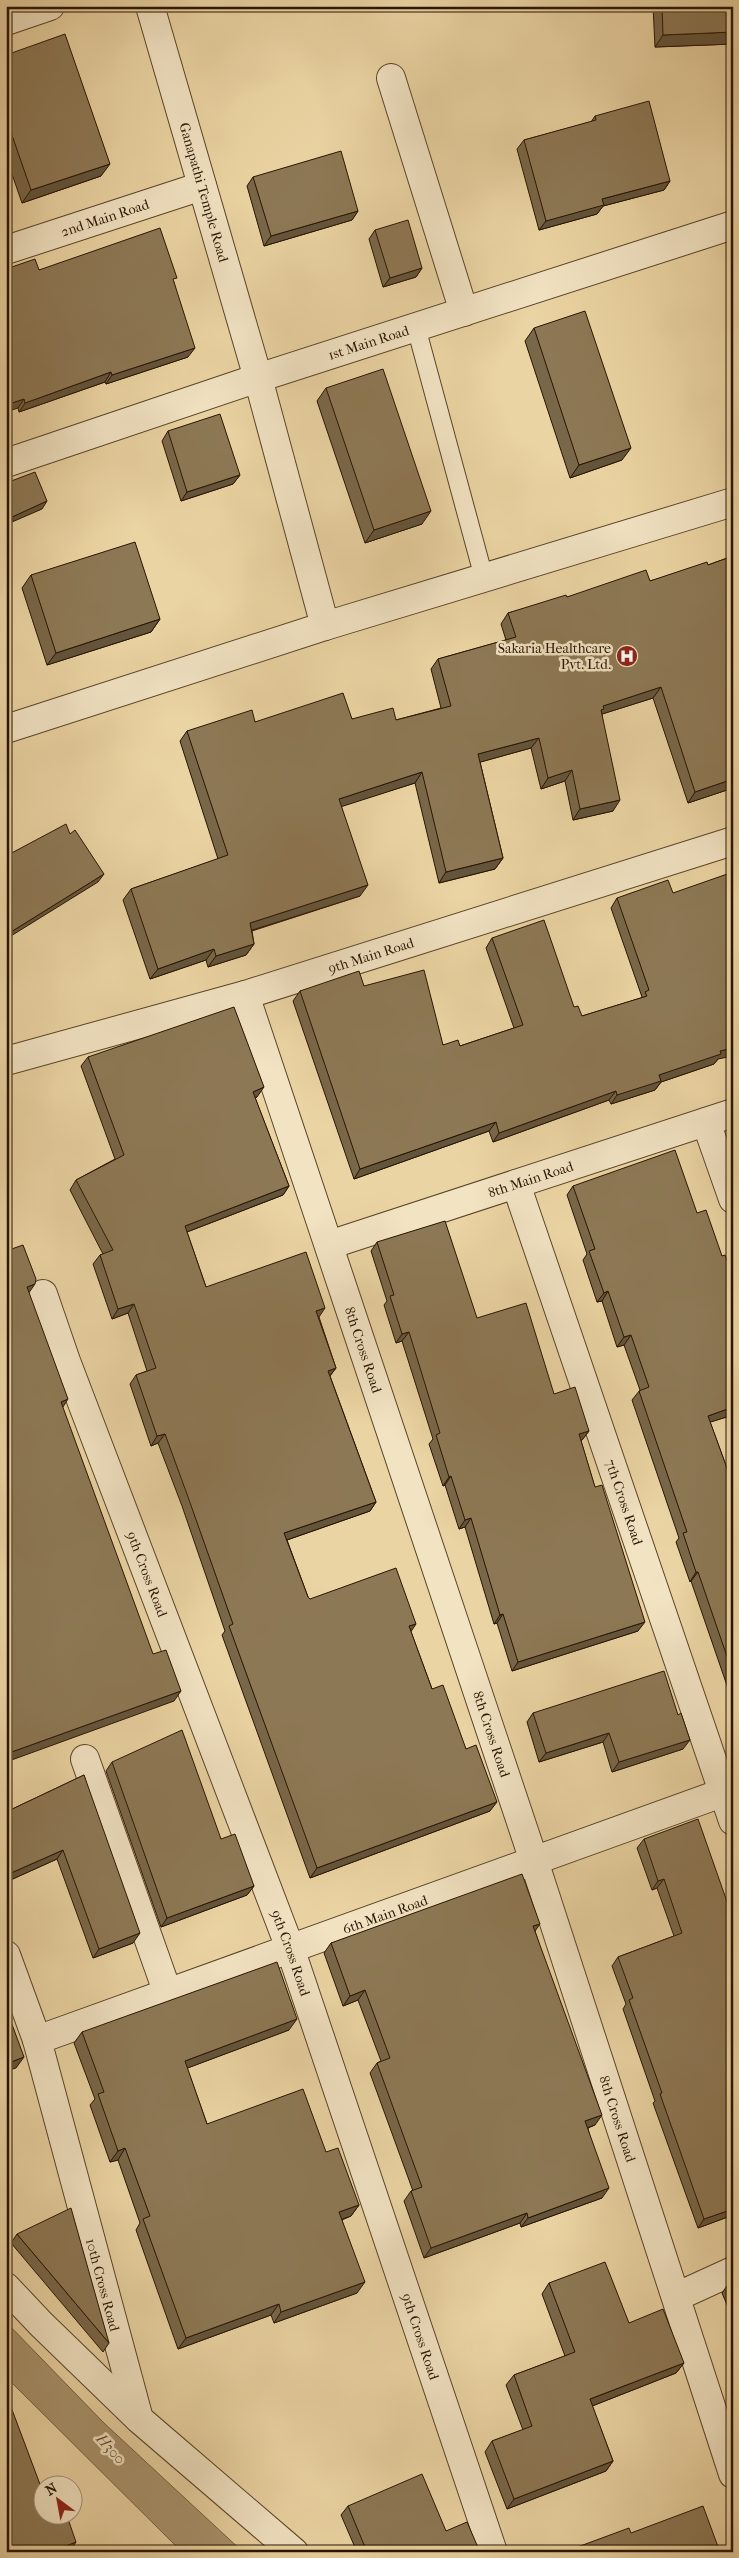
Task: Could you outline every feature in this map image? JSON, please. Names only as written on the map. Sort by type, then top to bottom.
[{"type":"street","points":[[6,21],[50,6]]},
{"type":"street","name":"Ganapathi Temple Road","points":[[150,6],[258,378],[325,626]]},
{"type":"street","points":[[391,78],[464,312]]},
{"type":"street","name":"2nd Main Road","points":[[6,250],[202,186]]},
{"type":"street","name":"1st Main Road","points":[[6,463],[258,378],[733,225]]},
{"type":"street","points":[[6,729],[325,626],[733,502]]},
{"type":"street","name":"9th Main Road","points":[[6,1061],[245,995],[733,841]]},
{"type":"street","name":"8th Cross Road","points":[[245,995],[534,1861],[733,2474]]},
{"type":"street","name":"8th Main Road","points":[[328,1245],[733,1113]]},
{"type":"street","points":[[706,1122],[733,1199]]},
{"type":"street","name":"7th Cross Road","points":[[516,1184],[728,1791],[733,1822]]},
{"type":"street","name":"9th Cross Road","points":[[43,1294],[66,1361],[290,1948],[493,2552]]},
{"type":"street","points":[[85,1759],[167,1991]]},
{"type":"street","name":"6th Main Road","points":[[37,2040],[167,1991],[728,1791]]},
{"type":"street","name":"10th Cross Road","points":[[6,1955],[37,2040],[139,2419]]},
{"type":"street","points":[[676,2297],[733,2270]]},
{"type":"street","points":[[6,2287],[41,2324],[139,2419],[294,2552]]},
{"type":"lane","points":[[416,327],[484,578]]},
{"type":"water","name":"H300","points":[[6,2322],[104,2423],[243,2552],[182,2552],[6,2377]]},
{"type":"building","points":[[662,6],[733,6],[733,32],[663,35]]},
{"type":"building","points":[[65,34],[110,164],[31,190],[6,118],[6,55]]},
{"type":"building","points":[[649,101],[670,181],[602,199],[604,205],[546,221],[524,140],[596,120],[595,116]]},
{"type":"building","points":[[341,151],[358,211],[271,236],[253,177]]},
{"type":"building","points":[[408,220],[422,268],[390,278],[375,230]]},
{"type":"building","points":[[160,228],[177,278],[173,279],[195,348],[112,375],[111,372],[25,403],[24,399],[6,405],[6,269],[35,259],[39,270]]},
{"type":"building","points":[[585,311],[631,448],[579,465],[534,328]]},
{"type":"building","points":[[383,369],[431,511],[374,530],[326,388]]},
{"type":"building","points":[[220,414],[240,475],[187,492],[168,431]]},
{"type":"building","points":[[35,472],[47,501],[12,517],[13,521],[6,523],[6,483]]},
{"type":"building","points":[[135,542],[160,619],[56,653],[31,575]]},
{"type":"building","points":[[733,556],[733,779],[695,792],[661,687],[603,706],[604,709],[601,710],[620,800],[580,809],[572,770],[548,778],[539,738],[478,754],[503,858],[446,872],[422,772],[339,799],[368,885],[250,923],[254,944],[216,956],[214,949],[158,969],[131,889],[228,855],[187,731],[252,710],[255,722],[343,693],[352,719],[393,708],[396,720],[451,706],[438,659],[516,637],[508,613],[566,595],[567,597],[646,570],[650,581],[707,562],[708,565]]},
{"type":"building","points":[[66,824],[70,834],[75,830],[104,874],[6,935],[6,856]]},
{"type":"building","points":[[733,872],[733,1048],[720,1051],[721,1054],[659,1075],[661,1081],[617,1095],[616,1091],[499,1133],[496,1122],[360,1169],[300,991],[359,971],[364,986],[424,970],[443,1045],[458,1040],[460,1046],[523,1025],[492,938],[544,920],[574,1007],[578,1006],[582,1016],[647,996],[645,992],[649,990],[617,898],[668,880],[673,893]]},
{"type":"building","points":[[234,1007],[264,1087],[253,1092],[289,1186],[185,1226],[206,1287],[306,1252],[325,1308],[316,1311],[336,1368],[328,1371],[376,1502],[284,1533],[310,1599],[396,1568],[416,1624],[409,1626],[432,1689],[443,1685],[466,1749],[476,1745],[497,1802],[317,1868],[229,1626],[233,1624],[165,1434],[157,1436],[136,1375],[156,1368],[134,1304],[118,1309],[100,1255],[113,1250],[76,1180],[124,1155],[88,1057]]},
{"type":"building","points":[[675,1150],[697,1213],[706,1210],[722,1256],[725,1255],[733,1276],[733,1407],[708,1416],[728,1471],[733,1469],[733,1674],[683,1533],[687,1532],[639,1391],[649,1387],[631,1335],[624,1337],[608,1291],[604,1293],[589,1251],[595,1249],[573,1186]]},
{"type":"building","points":[[445,1221],[477,1318],[526,1303],[554,1394],[575,1387],[589,1431],[579,1434],[595,1487],[602,1485],[645,1622],[518,1662],[503,1614],[500,1615],[471,1518],[465,1520],[451,1476],[449,1477],[436,1435],[440,1433],[409,1332],[402,1334],[390,1296],[394,1295],[377,1242]]},
{"type":"building","points":[[23,1245],[36,1279],[35,1284],[27,1287],[68,1399],[61,1402],[153,1654],[166,1650],[181,1691],[6,1754],[6,1251]]},
{"type":"building","points":[[664,1671],[678,1715],[681,1713],[690,1740],[619,1762],[609,1733],[546,1753],[533,1713]]},
{"type":"building","points":[[182,1730],[221,1839],[235,1834],[254,1886],[167,1918],[112,1762]]},
{"type":"building","points":[[84,1775],[140,1933],[99,1949],[63,1850],[11,1873],[6,1862],[6,1812]]},
{"type":"building","points":[[698,1819],[733,1916],[733,2209],[704,2219],[629,2000],[633,1998],[618,1957],[682,1933],[664,1879],[658,1881],[644,1839]]},
{"type":"building","points":[[522,1874],[540,1924],[533,1926],[602,2115],[585,2121],[609,2188],[528,2218],[527,2213],[431,2248],[411,2191],[422,2187],[377,2063],[390,2058],[365,1990],[350,1996],[331,1943]]},
{"type":"building","points":[[277,1962],[297,2019],[185,2061],[207,2124],[303,2089],[326,2152],[338,2148],[359,2205],[339,2212],[365,2282],[281,2312],[279,2304],[186,2338],[143,2219],[150,2216],[125,2148],[118,2151],[98,2094],[104,2092],[82,2032]]},
{"type":"building","points":[[6,2008],[24,2057],[6,2064]]},
{"type":"building","points":[[71,2208],[109,2343],[17,2234]]},
{"type":"building","points":[[605,2262],[629,2323],[663,2309],[684,2363],[590,2399],[613,2461],[514,2499],[492,2441],[532,2426],[514,2375],[575,2352],[549,2283]]},
{"type":"building","points":[[733,2282],[733,2292],[729,2283]]},
{"type":"building","points":[[6,2399],[8,2399],[37,2476],[32,2476],[32,2526],[70,2526],[76,2542],[51,2552],[6,2552]]},
{"type":"building","points":[[422,2474],[446,2531],[467,2522],[480,2552],[367,2552],[348,2506]]},
{"type":"building","points":[[703,2506],[720,2552],[564,2552],[629,2528],[631,2533]]},
{"type":"place","name":"Sakaria Healthcare Pvt. Ltd.","points":[[627,656]]}]
